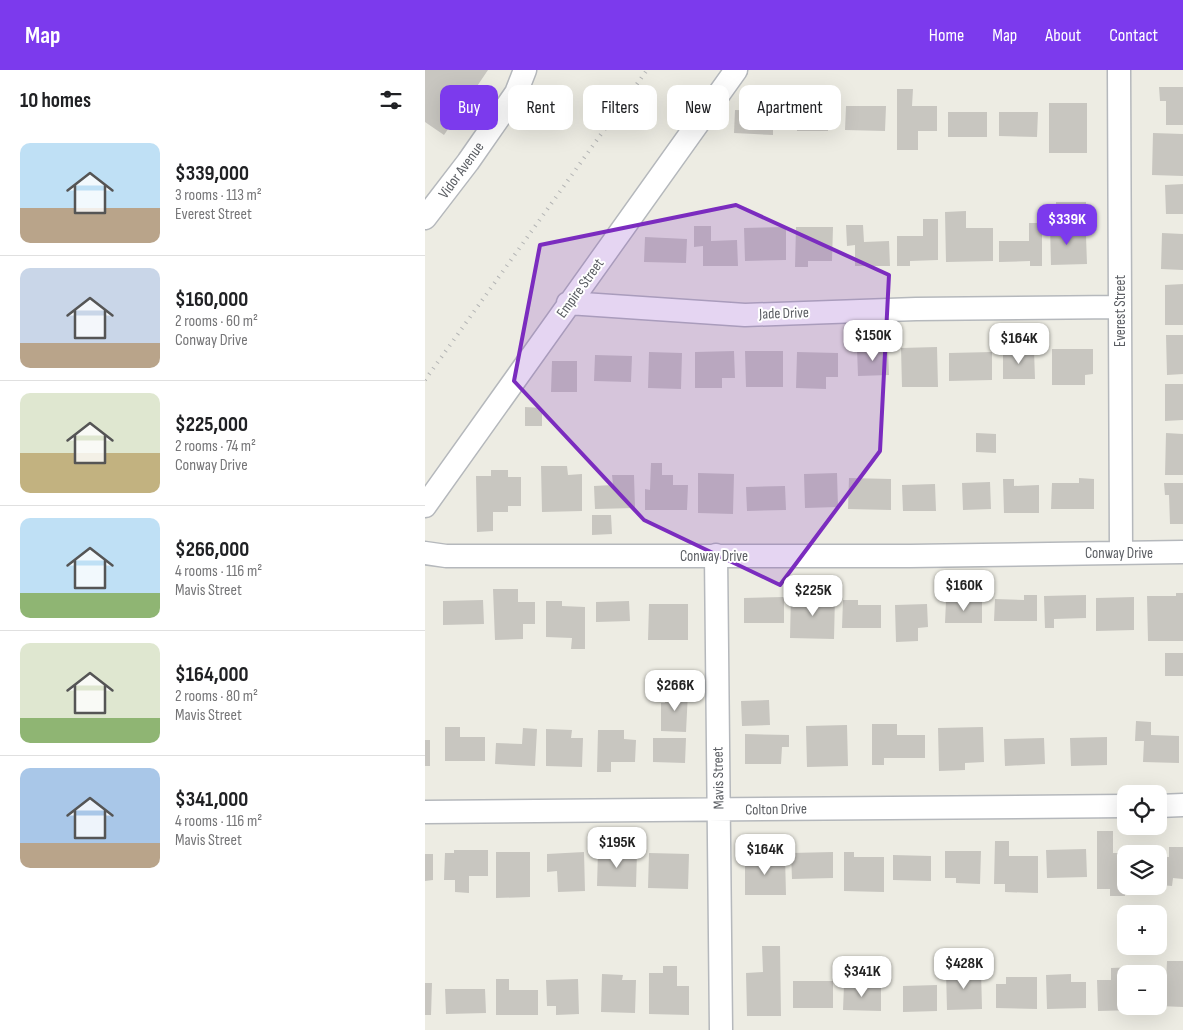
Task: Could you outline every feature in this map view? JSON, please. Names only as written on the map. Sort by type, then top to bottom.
[{"type":"street","name":"Vidor Avenue","points":[[425,218],[468,162],[516,93],[525,70]]},
{"type":"street","name":"Empire Street","points":[[425,506],[736,70]]},
{"type":"street","name":"Everest Street","points":[[1119,70],[1121,552]]},
{"type":"street","name":"Jade Drive","points":[[568,303],[745,314],[1120,306]]},
{"type":"street","name":"Conway Drive","points":[[425,553],[446,556],[910,556],[1183,552]]},
{"type":"street","name":"Mavis Street","points":[[716,556],[721,1030]]},
{"type":"street","name":"Colton Drive","points":[[425,812],[718,810],[917,806],[1117,806]]},
{"type":"street","points":[[1167,806],[1183,806]]},
{"type":"highlighted area","points":[[736,205],[889,275],[880,451],[780,585],[644,520],[514,381],[540,245]]},
{"type":"building","points":[[425,70],[488,70],[478,85],[440,85],[440,130],[447,130],[444,135],[425,122]]},
{"type":"building","points":[[1159,87],[1183,87],[1183,125],[1166,125],[1166,101],[1160,101]]},
{"type":"building","points":[[897,89],[913,89],[912,106],[937,106],[937,131],[918,131],[918,150],[897,150]]},
{"type":"building","points":[[1049,103],[1087,103],[1087,153],[1049,153]]},
{"type":"building","points":[[846,106],[886,106],[885,131],[845,130]]},
{"type":"building","points":[[735,110],[739,110],[739,130],[773,130],[773,135],[734,133]]},
{"type":"building","points":[[948,112],[987,112],[987,137],[948,137]]},
{"type":"building","points":[[999,112],[1038,112],[1037,137],[999,136]]},
{"type":"building","points":[[797,130],[828,130],[828,131]]},
{"type":"building","points":[[1153,133],[1183,134],[1183,176],[1152,175]]},
{"type":"building","points":[[1183,184],[1183,214],[1166,214],[1165,185]]},
{"type":"building","points":[[1056,202],[1086,202],[1086,220],[1056,220]]},
{"type":"building","points":[[966,211],[966,228],[993,228],[993,261],[946,262],[945,212]]},
{"type":"building","points":[[923,219],[938,219],[938,260],[910,261],[910,266],[897,266],[897,236],[923,236]]},
{"type":"building","points":[[1029,223],[1042,223],[1042,266],[1030,266],[1030,261],[999,262],[999,241],[1029,241]]},
{"type":"building","points":[[1075,224],[1075,236],[1086,236],[1087,264],[1051,265],[1050,225]]},
{"type":"building","points":[[846,225],[863,225],[864,242],[889,241],[890,266],[855,266],[855,245],[847,246]]},
{"type":"building","points":[[694,226],[711,226],[711,241],[737,240],[738,266],[703,266],[703,246],[694,247]]},
{"type":"building","points":[[786,227],[786,260],[745,261],[744,228]]},
{"type":"building","points":[[796,227],[833,227],[832,261],[808,261],[808,267],[795,267]]},
{"type":"building","points":[[1162,233],[1183,234],[1183,270],[1161,269]]},
{"type":"building","points":[[645,237],[687,239],[686,263],[644,262]]},
{"type":"building","points":[[1183,284],[1183,325],[1165,325],[1165,285]]},
{"type":"building","points":[[1166,335],[1183,335],[1183,374],[1167,375]]},
{"type":"building","points":[[937,347],[938,387],[902,387],[901,348]]},
{"type":"building","points":[[888,348],[889,375],[858,376],[857,349]]},
{"type":"building","points":[[1052,349],[1093,349],[1093,374],[1085,375],[1085,385],[1052,385]]},
{"type":"building","points":[[1034,350],[1035,379],[1003,379],[1003,351]]},
{"type":"building","points":[[734,351],[735,378],[722,378],[722,388],[695,388],[695,352]]},
{"type":"building","points":[[745,351],[783,351],[783,387],[746,387]]},
{"type":"building","points":[[649,352],[682,353],[681,389],[648,388]]},
{"type":"building","points":[[797,352],[838,353],[838,377],[826,377],[826,389],[796,388]]},
{"type":"building","points":[[992,352],[992,380],[949,381],[949,353]]},
{"type":"building","points":[[595,355],[632,356],[631,382],[594,381]]},
{"type":"building","points":[[552,361],[577,361],[577,392],[551,392]]},
{"type":"building","points":[[1165,384],[1183,384],[1183,420],[1165,421]]},
{"type":"building","points":[[525,407],[542,408],[542,426],[525,426]]},
{"type":"building","points":[[976,433],[996,434],[996,453],[976,452]]},
{"type":"building","points":[[1166,433],[1183,434],[1183,475],[1165,475]]},
{"type":"building","points":[[651,463],[662,463],[662,475],[673,475],[673,485],[688,485],[687,510],[645,510],[645,489],[650,490]]},
{"type":"building","points":[[541,466],[567,466],[568,475],[582,474],[582,511],[542,512]]},
{"type":"building","points":[[491,470],[508,470],[508,477],[521,477],[521,506],[508,506],[508,512],[493,512],[493,531],[477,532],[476,476],[491,476]]},
{"type":"building","points":[[698,473],[734,474],[733,514],[698,513]]},
{"type":"building","points":[[837,473],[838,507],[805,508],[804,474]]},
{"type":"building","points":[[612,475],[634,475],[635,508],[595,509],[594,486],[613,485]]},
{"type":"building","points":[[849,478],[891,479],[891,510],[848,509]]},
{"type":"building","points":[[1079,478],[1094,479],[1094,509],[1051,509],[1052,483],[1079,483]]},
{"type":"building","points":[[1003,479],[1014,479],[1014,486],[1039,485],[1039,513],[1004,513]]},
{"type":"building","points":[[990,482],[991,509],[963,510],[962,483]]},
{"type":"building","points":[[1164,483],[1183,483],[1183,524],[1170,524],[1169,495],[1165,495]]},
{"type":"building","points":[[935,484],[936,511],[903,511],[902,485]]},
{"type":"building","points":[[785,486],[786,510],[747,511],[746,487]]},
{"type":"building","points":[[592,515],[611,515],[612,534],[592,535]]},
{"type":"building","points":[[493,589],[518,589],[518,602],[535,602],[535,624],[523,624],[523,639],[495,640]]},
{"type":"building","points":[[1176,593],[1183,593],[1183,641],[1148,641],[1147,596],[1176,596]]},
{"type":"building","points":[[791,595],[835,596],[834,639],[790,638]]},
{"type":"building","points":[[1024,595],[1037,595],[1037,621],[994,621],[995,599],[1024,600]]},
{"type":"building","points":[[1086,595],[1086,618],[1054,619],[1054,628],[1045,628],[1044,596]]},
{"type":"building","points":[[784,597],[784,623],[744,623],[744,598]]},
{"type":"building","points":[[1134,597],[1134,630],[1096,631],[1096,598]]},
{"type":"building","points":[[483,600],[484,624],[443,625],[443,601]]},
{"type":"building","points":[[843,600],[858,600],[858,605],[881,605],[881,628],[842,628]]},
{"type":"building","points":[[546,601],[562,601],[562,606],[585,607],[585,649],[571,649],[572,638],[546,637]]},
{"type":"building","points":[[629,601],[630,621],[596,622],[596,602]]},
{"type":"building","points":[[946,601],[982,601],[982,623],[945,623]]},
{"type":"building","points":[[649,604],[688,604],[688,640],[648,640]]},
{"type":"building","points":[[927,604],[928,627],[918,628],[918,641],[896,642],[895,605]]},
{"type":"building","points":[[1165,653],[1183,653],[1183,676],[1165,676]]},
{"type":"building","points":[[666,691],[688,692],[686,732],[661,731],[661,703],[665,703]]},
{"type":"building","points":[[769,700],[770,725],[742,726],[741,701]]},
{"type":"building","points":[[1136,721],[1151,722],[1151,735],[1179,736],[1179,763],[1143,762],[1144,741],[1135,741]]},
{"type":"building","points":[[872,724],[897,724],[897,735],[925,735],[925,758],[884,758],[884,765],[872,765]]},
{"type":"building","points":[[847,725],[848,766],[807,767],[806,726]]},
{"type":"building","points":[[445,727],[460,727],[460,737],[485,737],[485,761],[445,761]]},
{"type":"building","points":[[983,727],[984,762],[965,763],[965,770],[939,771],[938,728]]},
{"type":"building","points":[[523,728],[537,729],[535,766],[495,764],[496,743],[522,744]]},
{"type":"building","points":[[546,729],[572,730],[571,738],[583,738],[582,767],[546,766]]},
{"type":"building","points":[[598,730],[624,730],[624,739],[636,740],[635,762],[611,762],[611,772],[597,772]]},
{"type":"building","points":[[745,734],[789,735],[789,747],[782,747],[781,764],[745,764]]},
{"type":"building","points":[[1107,737],[1107,765],[1071,766],[1070,738]]},
{"type":"building","points":[[653,738],[686,738],[685,763],[653,762]]},
{"type":"building","points":[[1044,738],[1045,764],[1005,766],[1004,739]]},
{"type":"building","points":[[425,740],[430,740],[430,766],[425,766]]},
{"type":"building","points":[[1097,831],[1113,831],[1113,853],[1117,853],[1117,895],[1125,896],[1110,896],[1110,889],[1097,889]]},
{"type":"building","points":[[995,841],[1009,841],[1009,856],[1038,856],[1038,893],[1005,892],[1005,884],[994,884]]},
{"type":"building","points":[[1169,847],[1183,847],[1183,879],[1173,878],[1172,886],[1167,886],[1167,857],[1169,857]]},
{"type":"building","points":[[1086,849],[1087,877],[1047,878],[1046,850]]},
{"type":"building","points":[[454,850],[488,850],[488,876],[469,876],[469,893],[455,892],[455,880],[444,880],[445,853],[454,853]]},
{"type":"building","points":[[598,851],[637,852],[636,887],[597,886]]},
{"type":"building","points":[[945,851],[981,851],[980,884],[956,883],[956,878],[945,878]]},
{"type":"building","points":[[496,852],[530,852],[530,897],[496,898]]},
{"type":"building","points":[[584,852],[585,891],[558,892],[557,871],[547,872],[547,854]]},
{"type":"building","points":[[833,852],[833,878],[792,879],[791,853]]},
{"type":"building","points":[[844,852],[854,852],[854,857],[884,857],[884,892],[844,891]]},
{"type":"building","points":[[649,853],[689,854],[688,889],[648,888]]},
{"type":"building","points":[[425,854],[433,854],[433,880],[425,881]]},
{"type":"building","points":[[893,855],[931,856],[931,881],[893,880]]},
{"type":"building","points":[[745,856],[785,856],[786,895],[745,895]]},
{"type":"building","points":[[762,946],[780,946],[781,1016],[747,1016],[746,973],[763,972]]},
{"type":"building","points":[[1167,961],[1183,961],[1183,1007],[1167,1006]]},
{"type":"building","points":[[663,966],[677,966],[677,986],[689,986],[689,1015],[649,1014],[649,973],[663,973]]},
{"type":"building","points":[[1111,968],[1117,968],[1117,1011],[1098,1011],[1097,980],[1111,980]]},
{"type":"building","points":[[981,970],[982,1009],[947,1010],[946,971]]},
{"type":"building","points":[[602,974],[623,975],[622,980],[636,980],[635,1013],[601,1012]]},
{"type":"building","points":[[1071,974],[1071,982],[1086,982],[1086,1008],[1047,1009],[1046,975]]},
{"type":"building","points":[[1006,977],[1037,977],[1037,1009],[996,1008],[996,984],[1006,984]]},
{"type":"building","points":[[496,979],[509,979],[509,990],[538,990],[538,1015],[496,1015]]},
{"type":"building","points":[[578,979],[579,1014],[556,1015],[556,1006],[547,1006],[546,980]]},
{"type":"building","points":[[793,981],[833,981],[833,1008],[793,1008]]},
{"type":"building","points":[[425,983],[432,983],[431,1015],[425,1015]]},
{"type":"building","points":[[844,985],[881,985],[881,1011],[843,1010]]},
{"type":"building","points":[[937,985],[937,1011],[903,1012],[903,986]]},
{"type":"building","points":[[445,989],[485,989],[486,1013],[446,1014]]},
{"type":"railway","points":[[425,380],[647,70]]}]
